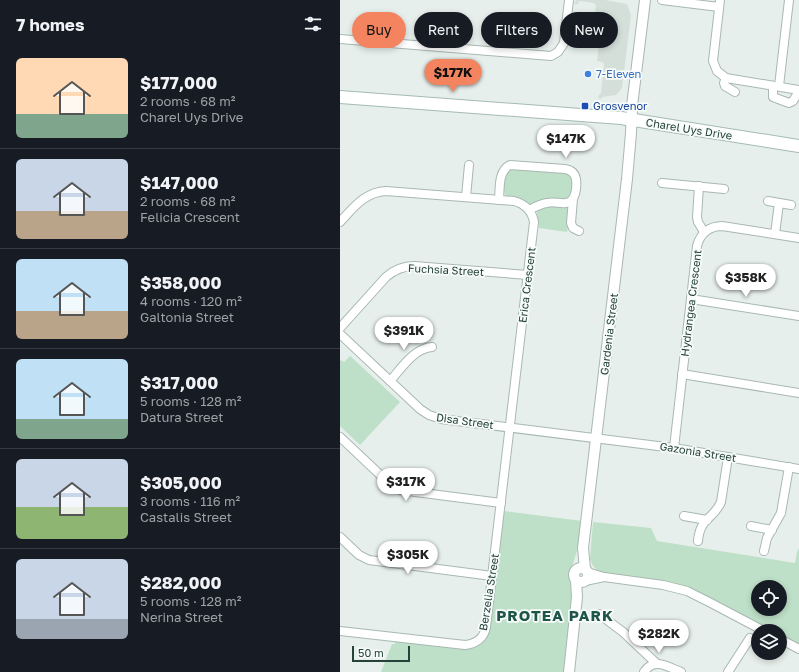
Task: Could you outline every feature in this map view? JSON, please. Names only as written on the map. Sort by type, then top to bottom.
[{"type":"main road","name":"Charel Uys Drive","points":[[340,97],[621,118],[799,146]]},
{"type":"street","points":[[340,39],[551,56],[561,50],[564,43],[569,0]]},
{"type":"street","name":"Gardenia Street","points":[[569,672],[577,598],[582,576],[583,548],[627,179],[632,106],[645,0]]},
{"type":"street","points":[[662,0],[720,3],[713,61],[717,71],[726,78],[776,86],[799,90],[793,101],[789,104],[773,97],[776,86],[789,0]]},
{"type":"street","points":[[726,78],[724,83],[725,86],[735,92]]},
{"type":"street","points":[[466,197],[469,165]]},
{"type":"street","points":[[499,200],[502,172],[507,166],[512,165],[570,170],[574,174],[576,180],[573,199],[572,223],[573,228],[579,231]]},
{"type":"street","points":[[662,183],[724,189]]},
{"type":"street","points":[[699,186],[697,217],[698,222],[704,232],[712,227],[722,226],[799,238]]},
{"type":"street","points":[[340,222],[364,197],[381,191],[518,202],[529,210],[546,203],[566,203],[573,199]]},
{"type":"street","points":[[768,201],[791,205]]},
{"type":"street","points":[[775,234],[779,203]]},
{"type":"street","name":"Erica Crescent","points":[[511,427],[534,222],[532,214],[529,210]]},
{"type":"street","name":"Hydrangea Crescent","points":[[674,448],[697,246],[704,232]]},
{"type":"street","name":"Fuchsia Street","points":[[340,328],[386,277],[404,267],[414,266],[528,275]]},
{"type":"street","points":[[691,299],[799,316]]},
{"type":"street","name":"Disa Street","points":[[340,334],[420,409],[434,417],[447,420],[596,439]]},
{"type":"street","points":[[390,381],[418,352],[425,348],[432,347]]},
{"type":"street","points":[[682,374],[799,393]]},
{"type":"street","name":"Berzelia Street","points":[[340,631],[465,645],[473,644],[480,639],[486,630],[511,427]]},
{"type":"street","points":[[340,437],[392,486],[400,490],[501,503]]},
{"type":"street","name":"Gazonia Street","points":[[596,439],[674,448],[799,469]]},
{"type":"street","points":[[698,541],[700,529],[718,508],[721,502],[728,457]]},
{"type":"street","points":[[764,551],[767,538],[781,513],[789,467]]},
{"type":"street","points":[[684,516],[707,520]]},
{"type":"street","points":[[751,526],[772,530]]},
{"type":"street","points":[[340,537],[359,555],[372,561],[492,576]]},
{"type":"street","points":[[582,576],[604,577],[663,585],[687,591],[751,624]]},
{"type":"street","points":[[599,614],[623,632],[656,663],[681,672]]},
{"type":"street","points":[[728,672],[750,638]]},
{"type":"street","points":[[787,643],[799,649]]},
{"type":"street","points":[[644,672],[656,663]]},
{"type":"shaded area","points":[[576,0],[605,0],[627,4],[631,15],[622,88],[616,95],[602,97],[602,99],[598,98],[601,93],[604,64],[603,62],[597,61],[598,48],[618,48],[618,12],[595,12],[596,5],[594,3],[579,1],[578,4],[574,4]]},
{"type":"green space","points":[[510,168],[566,172],[573,178],[572,195],[568,200],[530,204],[523,200],[506,196],[503,189],[504,174]]},
{"type":"green space","points":[[548,205],[564,206],[569,210],[567,232],[539,228],[538,209]]},
{"type":"green space","points":[[350,356],[400,402],[360,445],[340,426],[340,361],[341,360],[344,362]]},
{"type":"green space","points":[[504,511],[582,521],[579,544],[570,574],[572,607],[564,672],[381,672],[392,644],[395,644],[395,641],[462,648],[486,638],[491,625]]},
{"type":"green space","points":[[593,522],[651,528],[657,541],[795,563],[799,548],[799,644],[787,638],[787,624],[760,624],[688,588],[600,573],[593,566],[590,559]]},
{"type":"place","name":"7-Eleven","points":[[588,74]]},
{"type":"place","name":"Grosvenor","points":[[585,106]]},
{"type":"district","name":"PROTEA PARK","points":[[555,616]]}]
